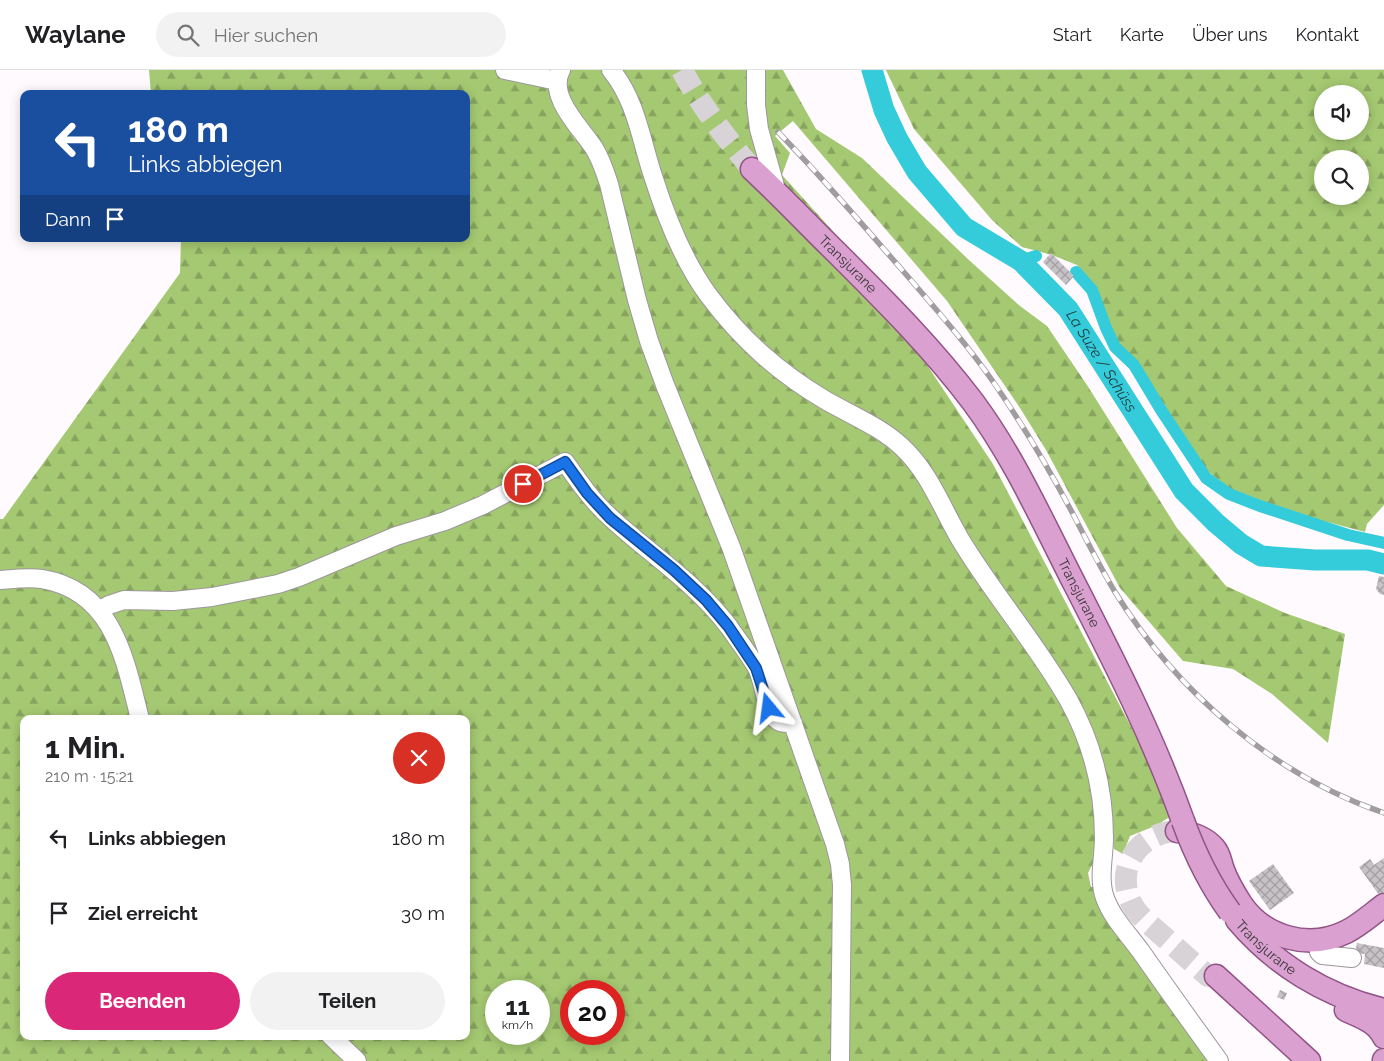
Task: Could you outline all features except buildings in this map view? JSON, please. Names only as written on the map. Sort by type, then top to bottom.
[{"type":"main road","name":"Transjurane","points":[[767,179],[924,342],[974,404],[994,433],[1042,517],[1118,668],[1155,747],[1180,831],[1215,891],[1230,912],[1245,930],[1272,956],[1317,985],[1332,1003],[1373,1023],[1383,1025]]},
{"type":"main road","points":[[1180,831],[1188,843],[1205,853],[1223,870],[1241,904],[1257,922],[1277,935],[1312,941],[1326,939],[1345,932],[1384,905]]},
{"type":"main road","points":[[1216,976],[1309,1061]]},
{"type":"street","points":[[504,70],[559,76],[557,90],[561,100],[603,166],[649,340],[731,547],[825,813],[840,864],[842,885],[840,1061]]},
{"type":"street","points":[[611,70],[626,94],[634,112],[653,175],[676,237],[707,294],[737,330],[777,368],[800,385],[882,432],[900,444],[911,456],[920,468],[977,566],[1068,698],[1084,731],[1099,777],[1104,821],[1102,874],[1105,897],[1123,927],[1219,1061]]},
{"type":"street","points":[[756,70],[756,105],[767,179]]},
{"type":"street","points":[[100,610],[124,600],[173,601],[212,597],[278,584],[396,536],[445,522],[483,505],[564,457],[587,493],[610,518],[674,570],[706,600],[728,626],[756,668],[774,718],[780,722],[793,723]]},
{"type":"street","points":[[0,580],[40,579],[58,583],[88,599],[100,610],[116,636],[139,715]]},
{"type":"street","points":[[1312,941],[1322,955],[1352,958]]},
{"type":"street","points":[[335,1040],[357,1061]]},
{"type":"green space","points":[[149,70],[783,70],[816,129],[862,158],[970,261],[1020,306],[1047,326],[1087,385],[1177,528],[1226,586],[1285,613],[1345,634],[1328,743],[1272,694],[1233,669],[1183,661],[1120,588],[1046,450],[1020,408],[947,301],[793,121],[775,136],[790,153],[782,175],[851,251],[993,464],[1160,782],[1173,815],[1155,826],[1130,836],[1123,854],[1114,849],[1110,810],[1095,859],[1088,873],[1091,887],[1095,887],[1212,1061],[0,1061],[0,519],[3,519],[180,273],[181,242],[470,242],[470,90],[151,90]]},
{"type":"green space","points":[[886,70],[1384,70],[1384,505],[1367,524],[1365,532],[1245,500],[1202,467],[1183,444],[1115,345],[1098,293],[1077,265],[1052,255],[1022,247],[992,220],[914,129]]},
{"type":"waterway","name":"La Suze / Schüss","points":[[872,70],[884,110],[897,138],[917,172],[964,227],[1021,261],[1068,309],[1184,491],[1216,523],[1241,544],[1261,556],[1315,560],[1368,560],[1384,564]]},
{"type":"waterway","points":[[1021,261],[1036,256]]},
{"type":"waterway","points":[[1076,272],[1092,290],[1115,347],[1134,365],[1206,478],[1229,494],[1260,506],[1348,535],[1384,543]]},
{"type":"tunnel","points":[[682,70],[714,121],[752,169]]},
{"type":"tunnel","points":[[1177,831],[1154,837],[1136,850],[1127,870],[1126,882],[1129,898],[1145,920],[1208,976],[1216,976]]},
{"type":"railway","points":[[778,132],[826,183],[903,271],[950,326],[994,383],[1045,464],[1115,592],[1167,663],[1231,725],[1266,752],[1304,776],[1343,797],[1384,813]]},
{"type":"route","points":[[523,484],[565,462],[587,493],[610,518],[674,570],[706,600],[728,626],[756,668],[769,708]]}]
